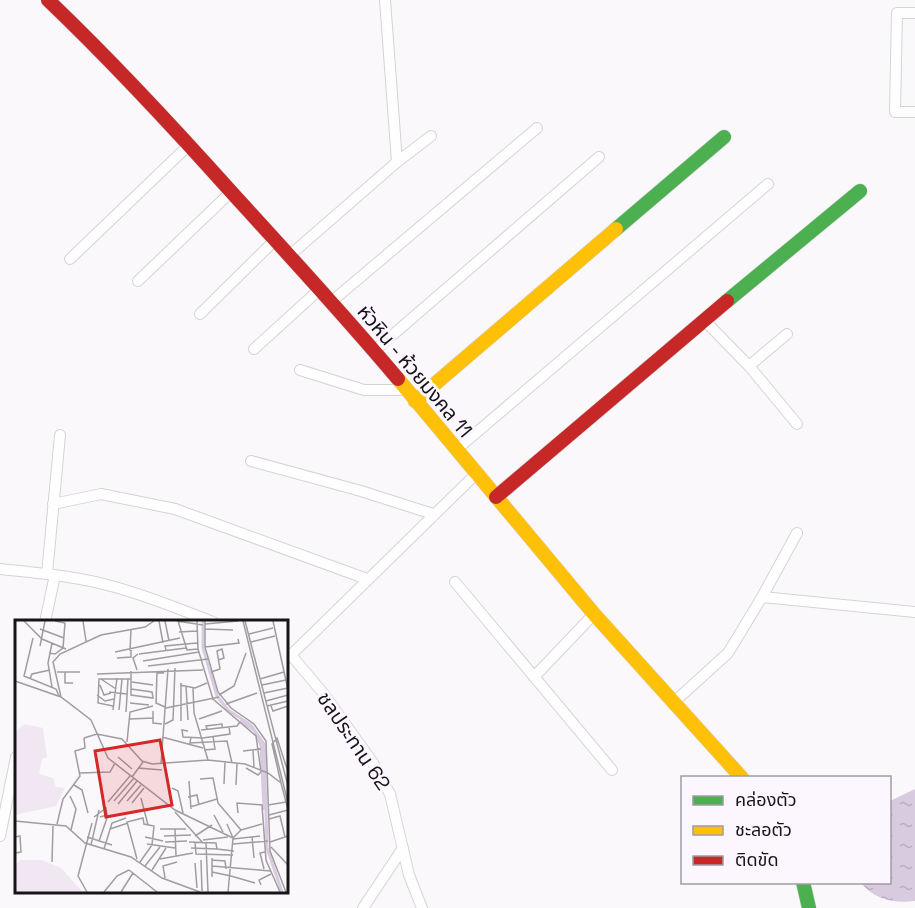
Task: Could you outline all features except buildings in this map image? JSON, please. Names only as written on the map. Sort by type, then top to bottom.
[{"type":"street","name":"หัวหิน - ห้วยมงคล 11","points":[[48,0],[89,39],[189,145],[320,289],[594,614],[741,776]]},
{"type":"street","points":[[385,0],[397,162]]},
{"type":"street","points":[[915,13],[897,13],[895,112],[915,112]]},
{"type":"street","points":[[331,302],[537,128]]},
{"type":"street","points":[[289,256],[397,162],[431,136]]},
{"type":"street","points":[[300,370],[363,390],[410,395],[724,137]]},
{"type":"street","points":[[69,259],[189,145]]},
{"type":"street","points":[[374,351],[599,157]]},
{"type":"street","points":[[456,450],[768,184]]},
{"type":"street","points":[[138,281],[232,191]]},
{"type":"street","points":[[496,497],[860,191]]},
{"type":"street","points":[[200,314],[275,240]]},
{"type":"street","points":[[254,349],[320,289]]},
{"type":"street","points":[[704,320],[749,366],[797,424]]},
{"type":"street","points":[[749,366],[787,334]]},
{"type":"street","points":[[45,620],[51,574],[53,504],[60,435]]},
{"type":"street","points":[[251,461],[361,491],[433,514]]},
{"type":"street","points":[[289,654],[476,474]]},
{"type":"street","points":[[53,504],[101,494],[175,509],[367,579]]},
{"type":"street","points":[[673,703],[728,653],[797,533]]},
{"type":"street","points":[[0,569],[51,574],[110,586],[210,620]]},
{"type":"street","points":[[454,582],[612,770]]},
{"type":"street","points":[[762,597],[915,612]]},
{"type":"street","points":[[534,677],[594,614]]},
{"type":"street","name":"ชลประทาน 62","points":[[289,654],[323,693],[373,763],[390,794],[409,875],[422,908]]},
{"type":"street","points":[[0,836],[15,762]]},
{"type":"street","points":[[363,908],[403,848]]},
{"type":"street","points":[[803,884],[809,908]]},
{"type":"water","points":[[915,789],[915,901],[900,902],[878,897],[862,884],[891,884],[891,801]]},
{"type":"traffic: fast","points":[[616,229],[724,137]]},
{"type":"traffic: fast","points":[[727,301],[860,191]]},
{"type":"traffic: fast","points":[[803,884],[809,908]]},
{"type":"traffic: slow","points":[[415,401],[616,229]]},
{"type":"traffic: slow","points":[[398,379],[594,614],[740,776]]},
{"type":"traffic: jam","points":[[48,0],[166,120],[398,379]]},
{"type":"traffic: jam","points":[[496,497],[727,301]]}]
